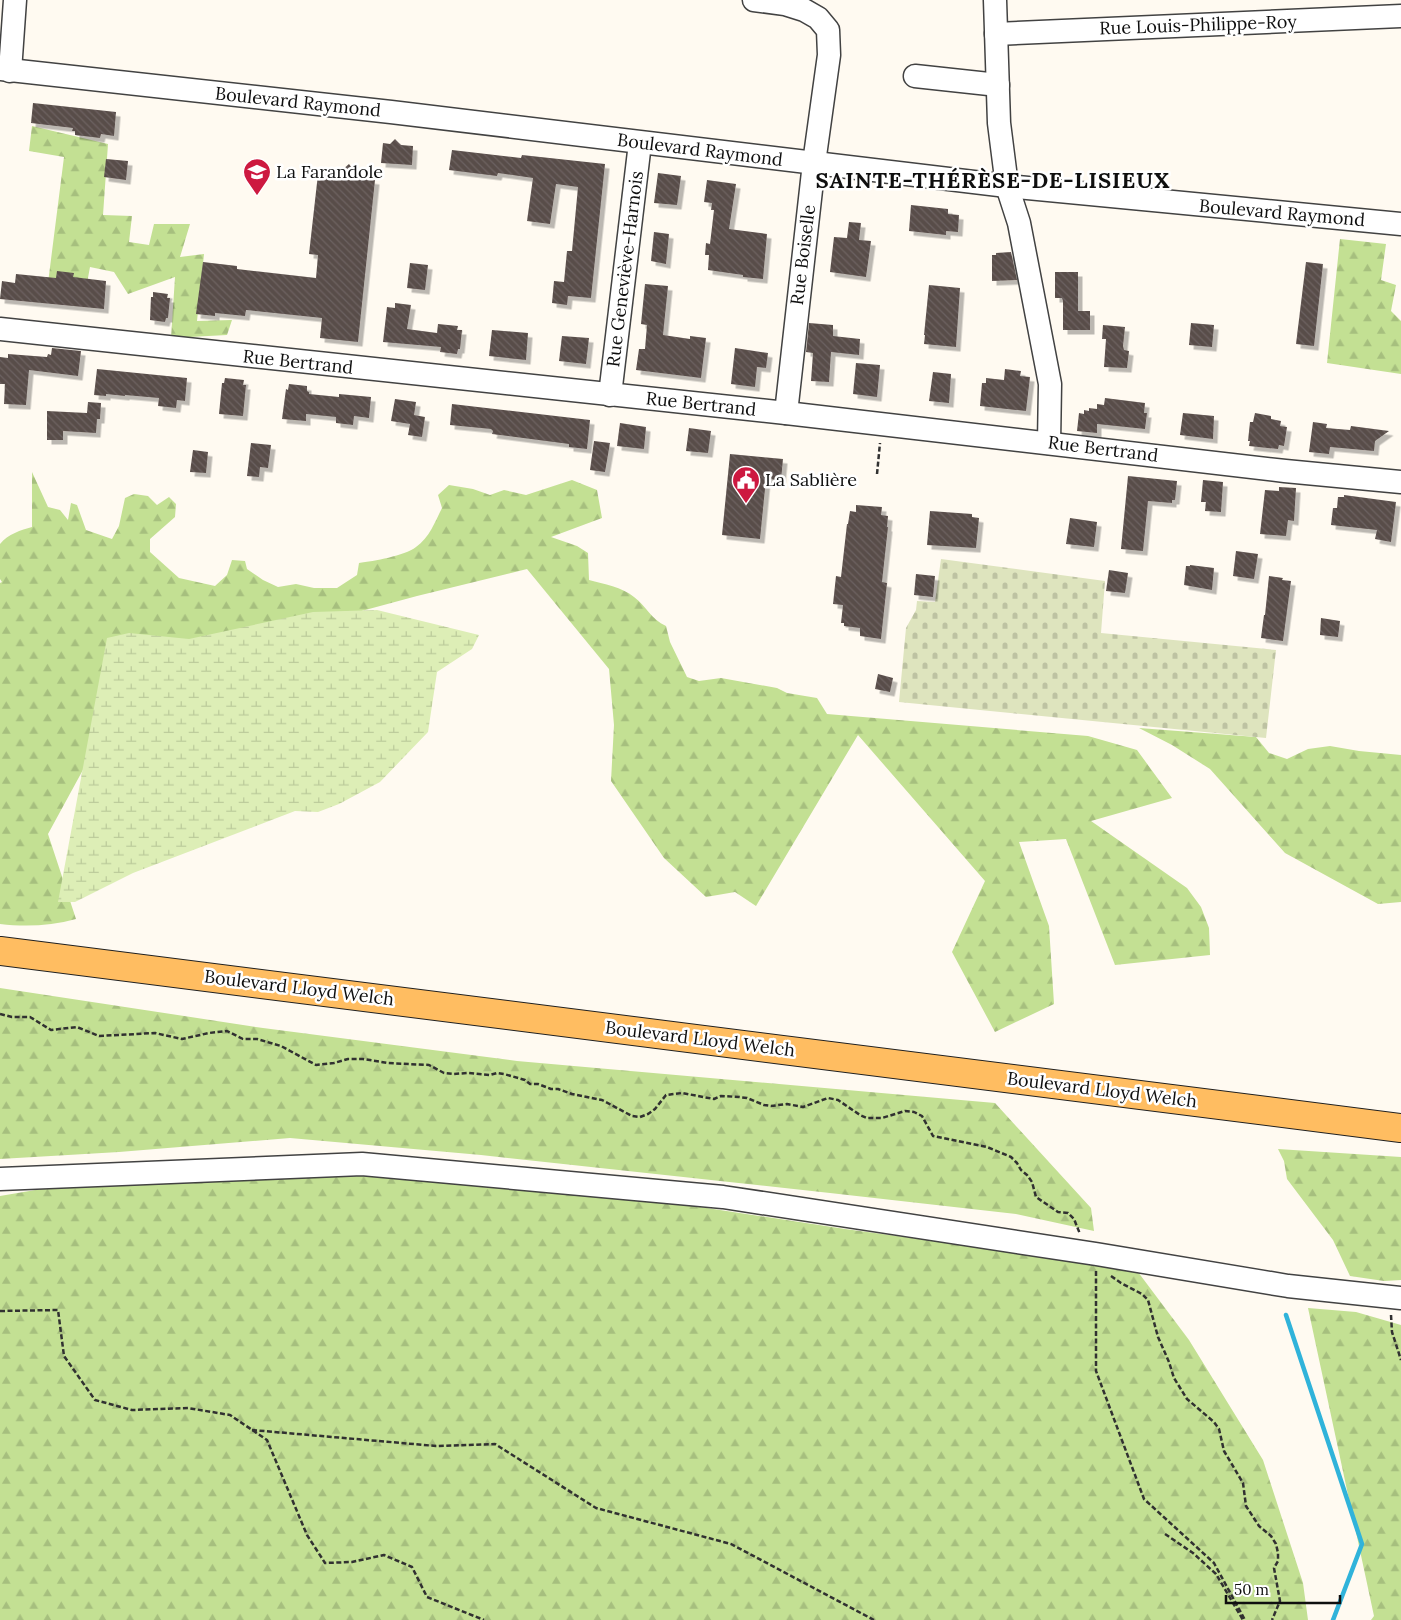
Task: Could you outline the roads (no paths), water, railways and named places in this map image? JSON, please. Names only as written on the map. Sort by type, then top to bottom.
[{"type":"main road","name":"Boulevard Lloyd Welch","points":[[0,951],[1401,1128]]},
{"type":"street","points":[[5,70],[15,0]]},
{"type":"street","name":"Rue Boiselle","points":[[754,0],[786,4],[804,10],[818,18],[828,30],[829,55],[814,163],[786,413]]},
{"type":"street","points":[[995,0],[999,124],[1007,186],[1019,223],[1050,384],[1049,443]]},
{"type":"street","name":"Rue Louis-Philippe-Roy","points":[[996,34],[1401,16]]},
{"type":"street","name":"Boulevard Raymond","points":[[5,70],[391,112],[1007,186],[1401,224]]},
{"type":"street","points":[[916,76],[998,85]]},
{"type":"street","name":"Rue Geneviève-Harnois","points":[[610,395],[640,143]]},
{"type":"street","name":"Rue Bertrand","points":[[0,329],[786,413],[1285,471],[1401,482]]},
{"type":"street","points":[[0,1179],[362,1164],[723,1197],[1096,1254],[1288,1286],[1395,1297]]},
{"type":"waterway","points":[[1286,1315],[1362,1544],[1333,1620]]},
{"type":"place","name":"La Farandole","points":[[257,196]]},
{"type":"place","name":"La Sablière","points":[[746,504]]},
{"type":"district","name":"SAINTE-THÉRÈSE-DE-LISIEUX","points":[[993,180]]}]
